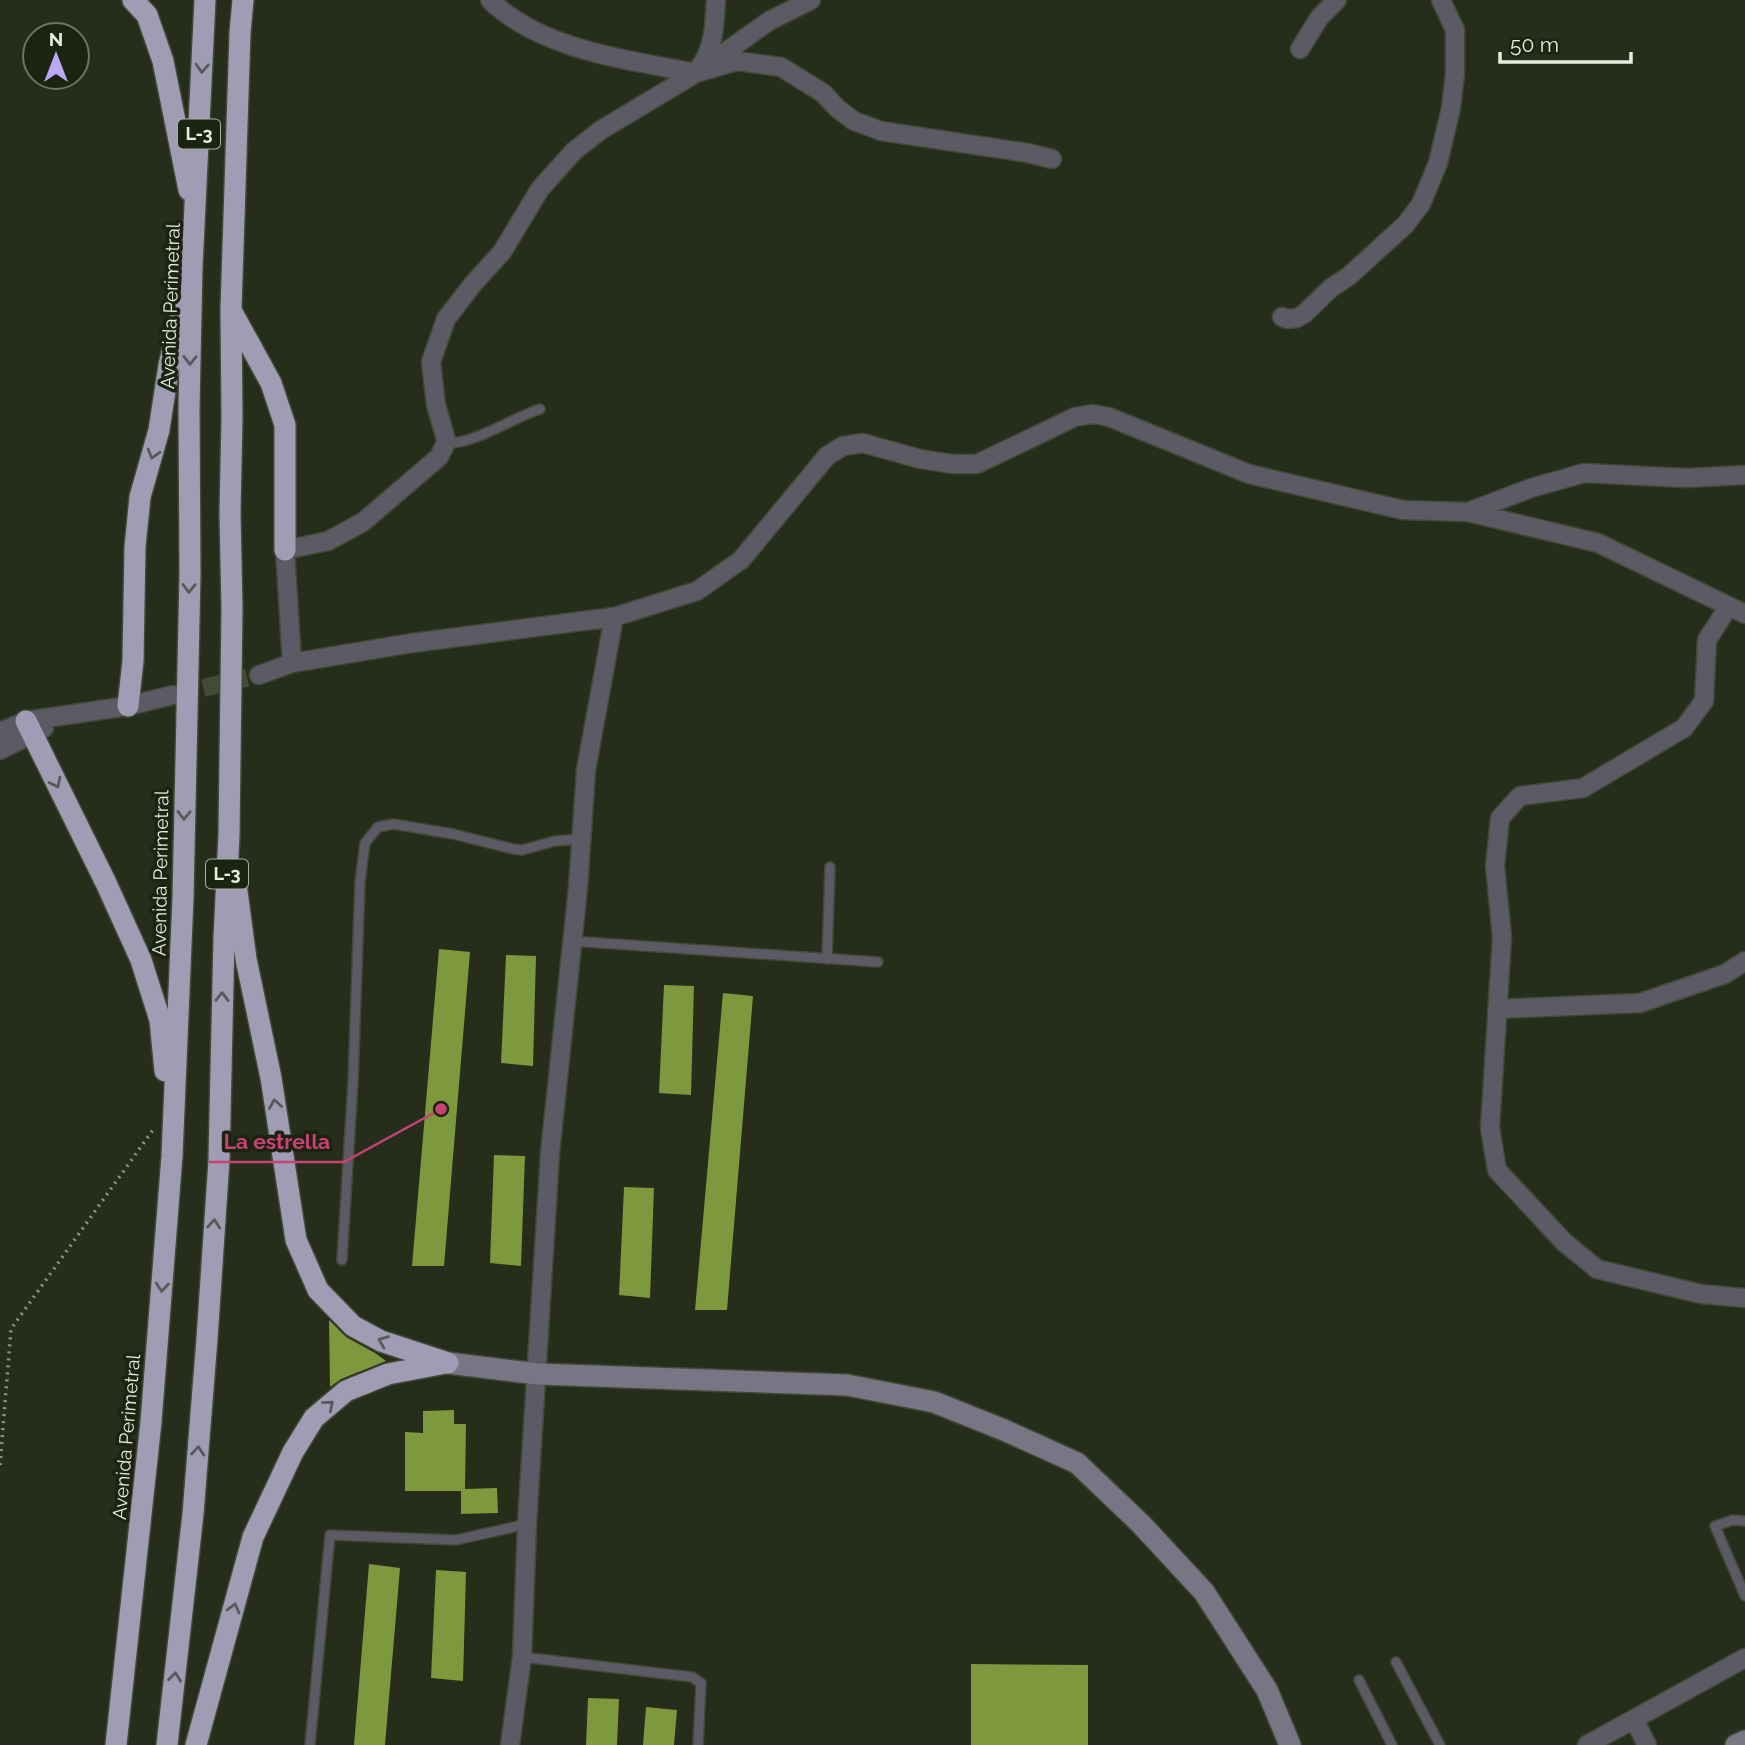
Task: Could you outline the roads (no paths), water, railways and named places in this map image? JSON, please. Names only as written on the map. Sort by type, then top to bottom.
[{"type":"highway","points":[[133,0],[147,15],[163,61],[195,222]]},
{"type":"highway","name":"Avenida Perimetral","points":[[116,1745],[151,1422],[172,1156],[183,885],[190,574],[192,267],[205,0]]},
{"type":"highway","name":"L-3","points":[[167,1745],[193,1514],[219,1160],[229,835],[232,608],[231,309],[243,0]]},
{"type":"highway","points":[[128,706],[133,661],[135,547],[140,498],[159,430],[169,365],[192,267]]},
{"type":"highway","points":[[231,309],[271,383],[285,425],[285,550]]},
{"type":"highway","points":[[232,398],[239,384],[255,377],[271,383]]},
{"type":"highway","points":[[29,728],[141,960],[160,1020],[172,1156]]},
{"type":"highway","points":[[229,835],[246,959],[271,1078],[296,1240],[318,1290],[353,1326],[381,1341],[448,1363]]},
{"type":"highway","points":[[197,1745],[253,1537],[293,1452],[314,1418],[346,1391],[388,1374],[448,1363]]},
{"type":"street","points":[[490,0],[502,12],[553,40],[616,57],[696,73],[737,61],[781,67],[823,93],[854,121],[881,131],[1052,159]]},
{"type":"street","points":[[696,73],[709,54],[716,0]]},
{"type":"street","points":[[292,663],[285,550],[328,541],[363,522],[439,457],[446,443],[444,427],[436,405],[431,362],[446,319],[502,252],[540,189],[574,151],[601,130],[696,73],[769,21],[811,0]]},
{"type":"street","points":[[1300,50],[1319,18],[1337,0]]},
{"type":"street","points":[[1282,317],[1297,318],[1304,314],[1405,225],[1421,204],[1438,163],[1451,108],[1455,74],[1455,30],[1441,0]]},
{"type":"street","points":[[259,675],[292,663],[412,643],[614,617],[697,591],[741,559],[827,456],[843,446],[863,443],[920,459],[977,464],[1075,417],[1093,414],[1109,417],[1249,474],[1403,510],[1468,512],[1598,543],[1737,610],[1707,640],[1704,701],[1684,728],[1583,788],[1520,796],[1500,818],[1495,866],[1502,937],[1490,1128],[1497,1170],[1564,1242],[1597,1269],[1701,1294],[1745,1298]]},
{"type":"street","points":[[1468,512],[1531,488],[1584,473],[1687,478],[1745,475]]},
{"type":"street","points":[[510,1745],[522,1657],[527,1524],[550,1153],[586,771],[614,617]]},
{"type":"street","points":[[0,732],[29,728],[76,713],[128,706],[173,695]]},
{"type":"street","points":[[0,750],[29,728]]},
{"type":"street","points":[[1497,1009],[1640,1003],[1725,974],[1745,961]]},
{"type":"street","points":[[448,1363],[538,1374],[847,1385],[934,1402],[1077,1463],[1141,1524],[1204,1592],[1267,1690],[1290,1745]]},
{"type":"street","points":[[1587,1745],[1745,1658]]},
{"type":"street","points":[[1634,1719],[1647,1745]]},
{"type":"street","points":[[1735,1745],[1745,1741]]},
{"type":"lane","points":[[446,443],[456,444],[475,438],[540,409]]},
{"type":"lane","points":[[342,1260],[353,1082],[360,882],[365,843],[378,827],[393,824],[522,850],[555,841],[581,839]]},
{"type":"lane","points":[[827,959],[830,867]]},
{"type":"lane","points":[[571,941],[878,962]]},
{"type":"lane","points":[[1745,1521],[1733,1520],[1716,1526],[1745,1597]]},
{"type":"lane","points":[[310,1745],[330,1535],[456,1540],[527,1524]]},
{"type":"lane","points":[[522,1657],[692,1677],[701,1683],[698,1745]]},
{"type":"lane","points":[[1396,1662],[1440,1745]]},
{"type":"lane","points":[[1359,1680],[1392,1745]]},
{"type":"tunnel","points":[[177,694],[259,675]]},
{"type":"place","name":"La estrella","points":[[441,1109]]}]
